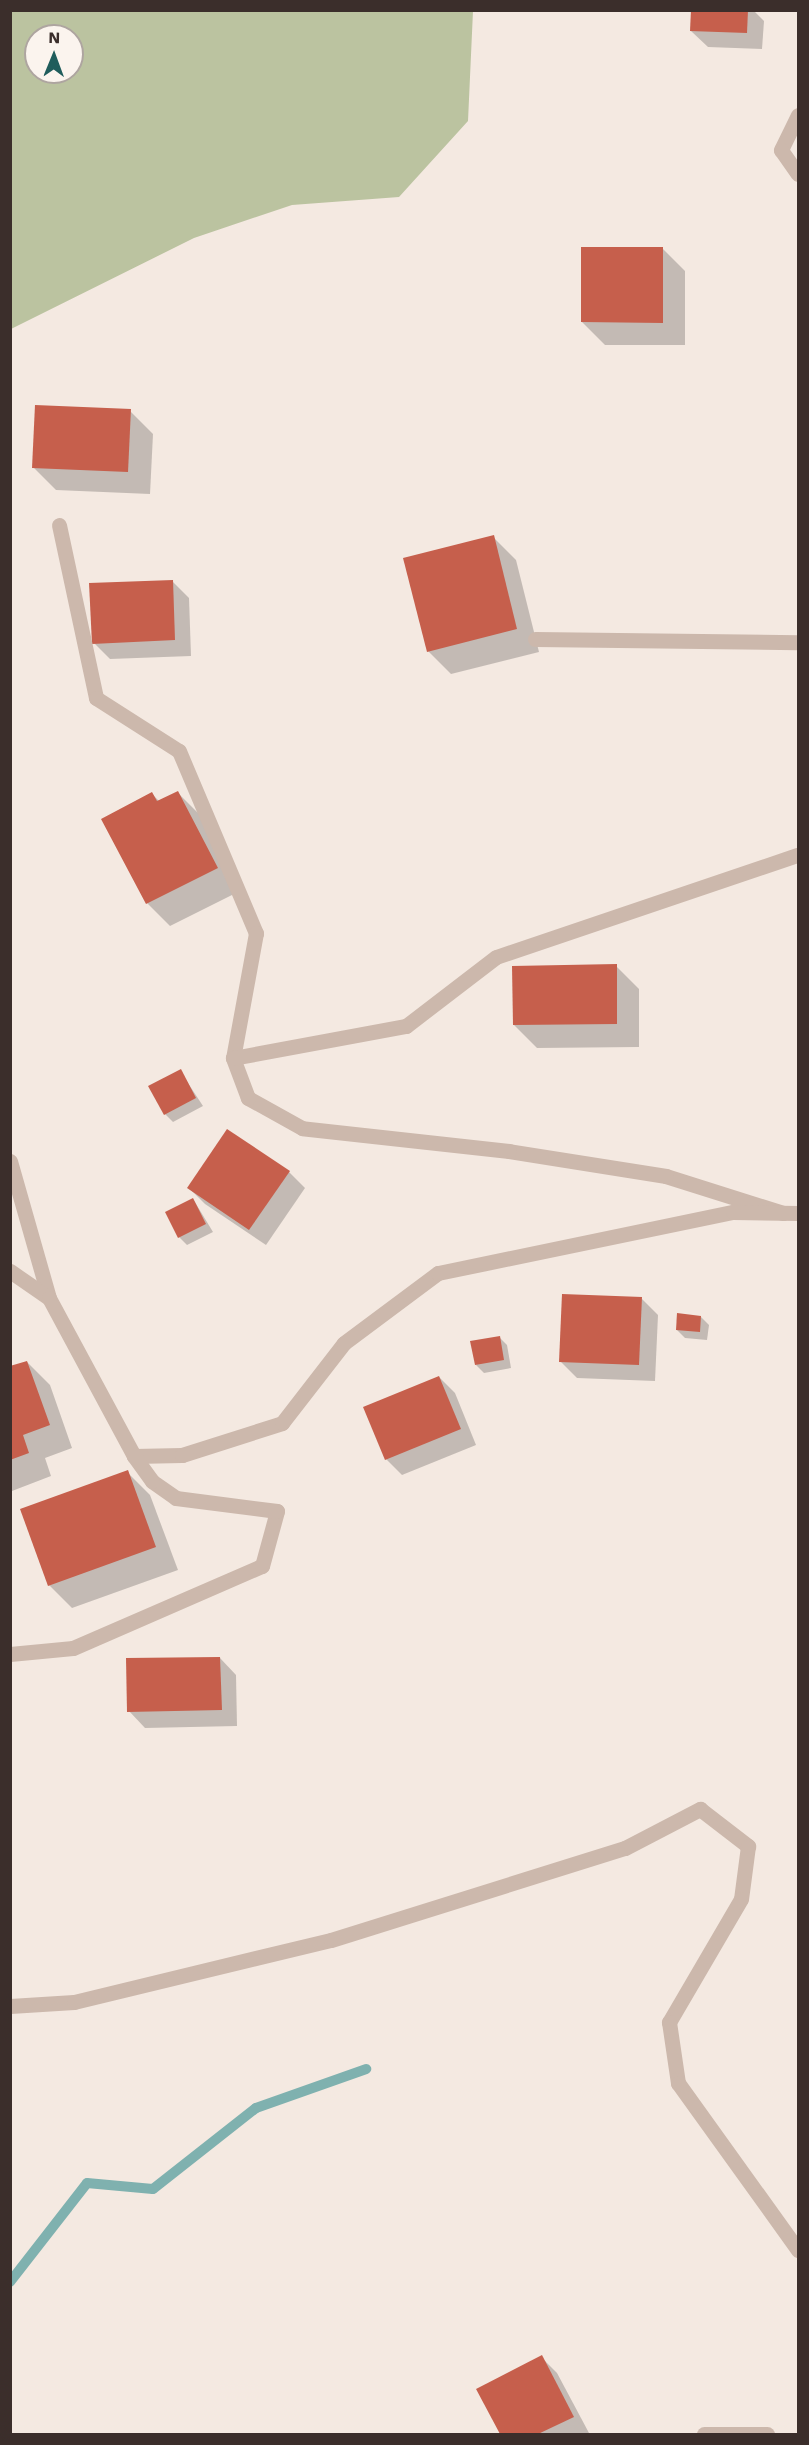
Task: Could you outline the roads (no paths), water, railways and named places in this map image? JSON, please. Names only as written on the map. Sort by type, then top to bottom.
[{"type":"street","points":[[798,115],[782,150],[798,174]]},
{"type":"street","points":[[59,525],[96,698],[178,751],[256,933],[233,1058],[248,1098],[302,1128],[509,1151],[666,1176],[791,1213]]},
{"type":"street","points":[[535,639],[798,642]]},
{"type":"street","points":[[233,1058],[406,1026],[496,957],[798,855]]},
{"type":"street","points":[[10,1161],[49,1298],[134,1456],[152,1481],[176,1498],[277,1511],[262,1566],[73,1648],[10,1654]]},
{"type":"street","points":[[134,1456],[182,1455],[282,1423],[344,1343],[438,1273],[733,1212],[791,1213]]},
{"type":"street","points":[[10,1271],[49,1298]]},
{"type":"street","points":[[10,2006],[74,2002],[331,1940],[625,1848],[700,1809],[748,1846],[741,1899],[669,2022],[678,2083],[798,2250]]},
{"type":"street","points":[[705,2434],[767,2434]]},
{"type":"waterway","points":[[10,2282],[87,2183],[153,2189],[256,2108],[366,2069]]}]
